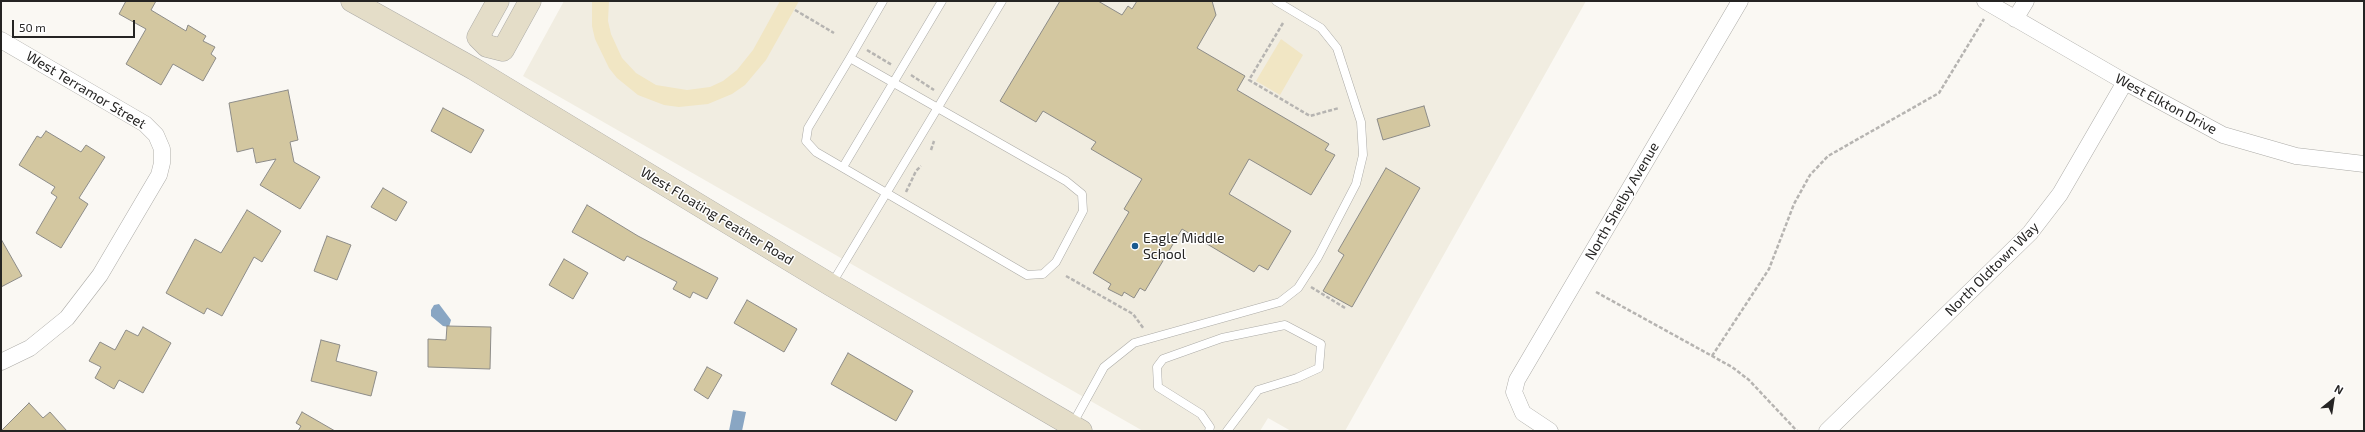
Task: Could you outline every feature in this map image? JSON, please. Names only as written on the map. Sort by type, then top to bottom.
[{"type":"main road","name":"West Floating Feather Road","points":[[352,1],[474,69],[831,285],[1074,429]]},
{"type":"main road","points":[[498,1],[478,37],[487,46],[502,50],[530,1]]},
{"type":"main road","points":[[474,69],[487,46]]},
{"type":"street","name":"North Shelby Avenue","points":[[1550,431],[1523,412],[1517,403],[1514,392],[1517,380],[1740,1]]},
{"type":"street","points":[[2015,19],[2026,1]]},
{"type":"street","name":"West Elkton Drive","points":[[1985,9],[2015,19],[2125,82],[2223,135],[2296,156],[2364,164]]},
{"type":"street","name":"West Terramor Street","points":[[1,40],[145,124],[156,135],[162,149],[162,163],[159,175],[100,275],[67,318],[30,348],[1,362]]},
{"type":"street","name":"North Oldtown Way","points":[[1827,431],[2030,233],[2060,194],[2125,82]]},
{"type":"lane","points":[[850,58],[1066,182],[1082,194],[1083,211],[1056,262],[1043,274],[1027,275],[816,152],[806,141],[808,128],[883,1]]},
{"type":"lane","points":[[843,167],[942,1]]},
{"type":"lane","points":[[831,285],[1002,1]]},
{"type":"lane","points":[[1074,429],[1104,367],[1134,343],[1280,302],[1298,288],[1318,257],[1356,184],[1363,155],[1361,122],[1338,48],[1320,28],[1276,1]]},
{"type":"lane","points":[[1209,431],[1210,427],[1200,414],[1158,387],[1157,367],[1162,359],[1222,338],[1285,325],[1321,344],[1319,368],[1297,378],[1258,390],[1226,431]]},
{"type":"path","points":[[1712,356],[1769,269],[1794,204],[1810,175],[1828,156],[1939,93],[1985,9]]},
{"type":"path","points":[[795,10],[834,33]]},
{"type":"path","points":[[1283,23],[1249,80],[1310,116],[1339,108]]},
{"type":"path","points":[[866,50],[892,65]]},
{"type":"path","points":[[909,74],[934,90]]},
{"type":"path","points":[[930,150],[935,138]]},
{"type":"path","points":[[906,192],[907,186],[921,166]]},
{"type":"path","points":[[1066,276],[1133,314],[1144,331]]},
{"type":"path","points":[[1311,287],[1345,308]]},
{"type":"path","points":[[1596,292],[1712,356],[1749,380],[1797,431]]},
{"type":"shaded area","name":"Eagle Middle School","points":[[564,1],[1586,1],[1345,431],[1291,431],[1268,418],[1260,431],[1143,431],[523,76]]},
{"type":"shaded area","points":[[592,1],[609,1],[608,21],[611,34],[622,58],[636,73],[656,85],[687,90],[710,87],[723,81],[737,70],[753,50],[780,1],[799,1],[766,60],[745,85],[732,94],[708,104],[679,107],[664,105],[638,95],[617,78],[609,68],[595,39],[592,26]]},
{"type":"shaded area","points":[[1281,39],[1303,55],[1280,95],[1256,81]]},
{"type":"water","points":[[439,304],[451,320],[449,327],[443,326],[431,316],[431,310],[434,305]]},
{"type":"water","points":[[733,410],[746,412],[742,431],[729,431]]},
{"type":"building","points":[[126,1],[156,1],[151,10],[186,31],[188,25],[206,36],[203,41],[215,47],[211,54],[216,58],[203,81],[173,64],[161,85],[126,64],[146,29],[119,14]]},
{"type":"building","name":"Eagle Middle School","points":[[1060,1],[1098,1],[1122,15],[1128,6],[1132,9],[1137,1],[1212,1],[1216,15],[1197,48],[1245,76],[1237,90],[1329,144],[1325,150],[1335,155],[1311,195],[1249,159],[1229,194],[1291,231],[1268,270],[1259,265],[1254,272],[1182,229],[1145,291],[1140,288],[1134,298],[1124,292],[1122,296],[1108,289],[1111,284],[1093,273],[1129,212],[1124,209],[1142,179],[1091,149],[1096,142],[1043,111],[1036,122],[1000,101]]},
{"type":"building","points":[[288,90],[298,140],[290,142],[294,162],[320,177],[300,209],[260,185],[276,159],[256,163],[253,148],[237,152],[229,103]]},
{"type":"building","points":[[1424,106],[1430,126],[1383,140],[1377,119]]},
{"type":"building","points":[[443,108],[484,130],[471,153],[431,131]]},
{"type":"building","points":[[46,131],[81,152],[86,145],[105,157],[79,198],[88,204],[61,248],[36,233],[57,197],[51,193],[55,187],[19,165],[37,136],[41,138]]},
{"type":"building","points":[[1386,168],[1420,188],[1352,307],[1323,291],[1344,255],[1338,251]]},
{"type":"building","points":[[383,188],[407,202],[396,221],[371,207]]},
{"type":"building","points":[[587,205],[638,236],[718,278],[707,299],[693,292],[690,298],[673,289],[677,282],[627,256],[624,261],[572,232]]},
{"type":"building","points":[[247,210],[281,231],[262,262],[254,257],[222,316],[207,308],[204,314],[166,293],[195,239],[221,253]]},
{"type":"building","points":[[327,236],[351,245],[337,280],[314,271]]},
{"type":"building","points":[[1,239],[22,276],[1,287]]},
{"type":"building","points":[[564,259],[588,273],[573,299],[549,285]]},
{"type":"building","points":[[747,300],[797,329],[784,352],[734,323]]},
{"type":"building","points":[[447,326],[491,327],[490,369],[428,367],[428,339],[446,340]]},
{"type":"building","points":[[143,327],[171,343],[143,393],[119,380],[114,389],[95,378],[101,367],[89,361],[100,342],[115,350],[126,330],[138,336]]},
{"type":"building","points":[[321,340],[340,345],[336,361],[377,372],[371,396],[311,381]]},
{"type":"building","points":[[848,353],[913,391],[896,421],[831,384]]},
{"type":"building","points":[[707,367],[722,375],[708,399],[694,390]]},
{"type":"building","points":[[29,403],[43,418],[50,412],[67,431],[1,431]]},
{"type":"building","points":[[302,412],[335,431],[298,431],[301,426],[296,423]]},
{"type":"place","name":"Eagle Middle School","points":[[1135,246]]}]
